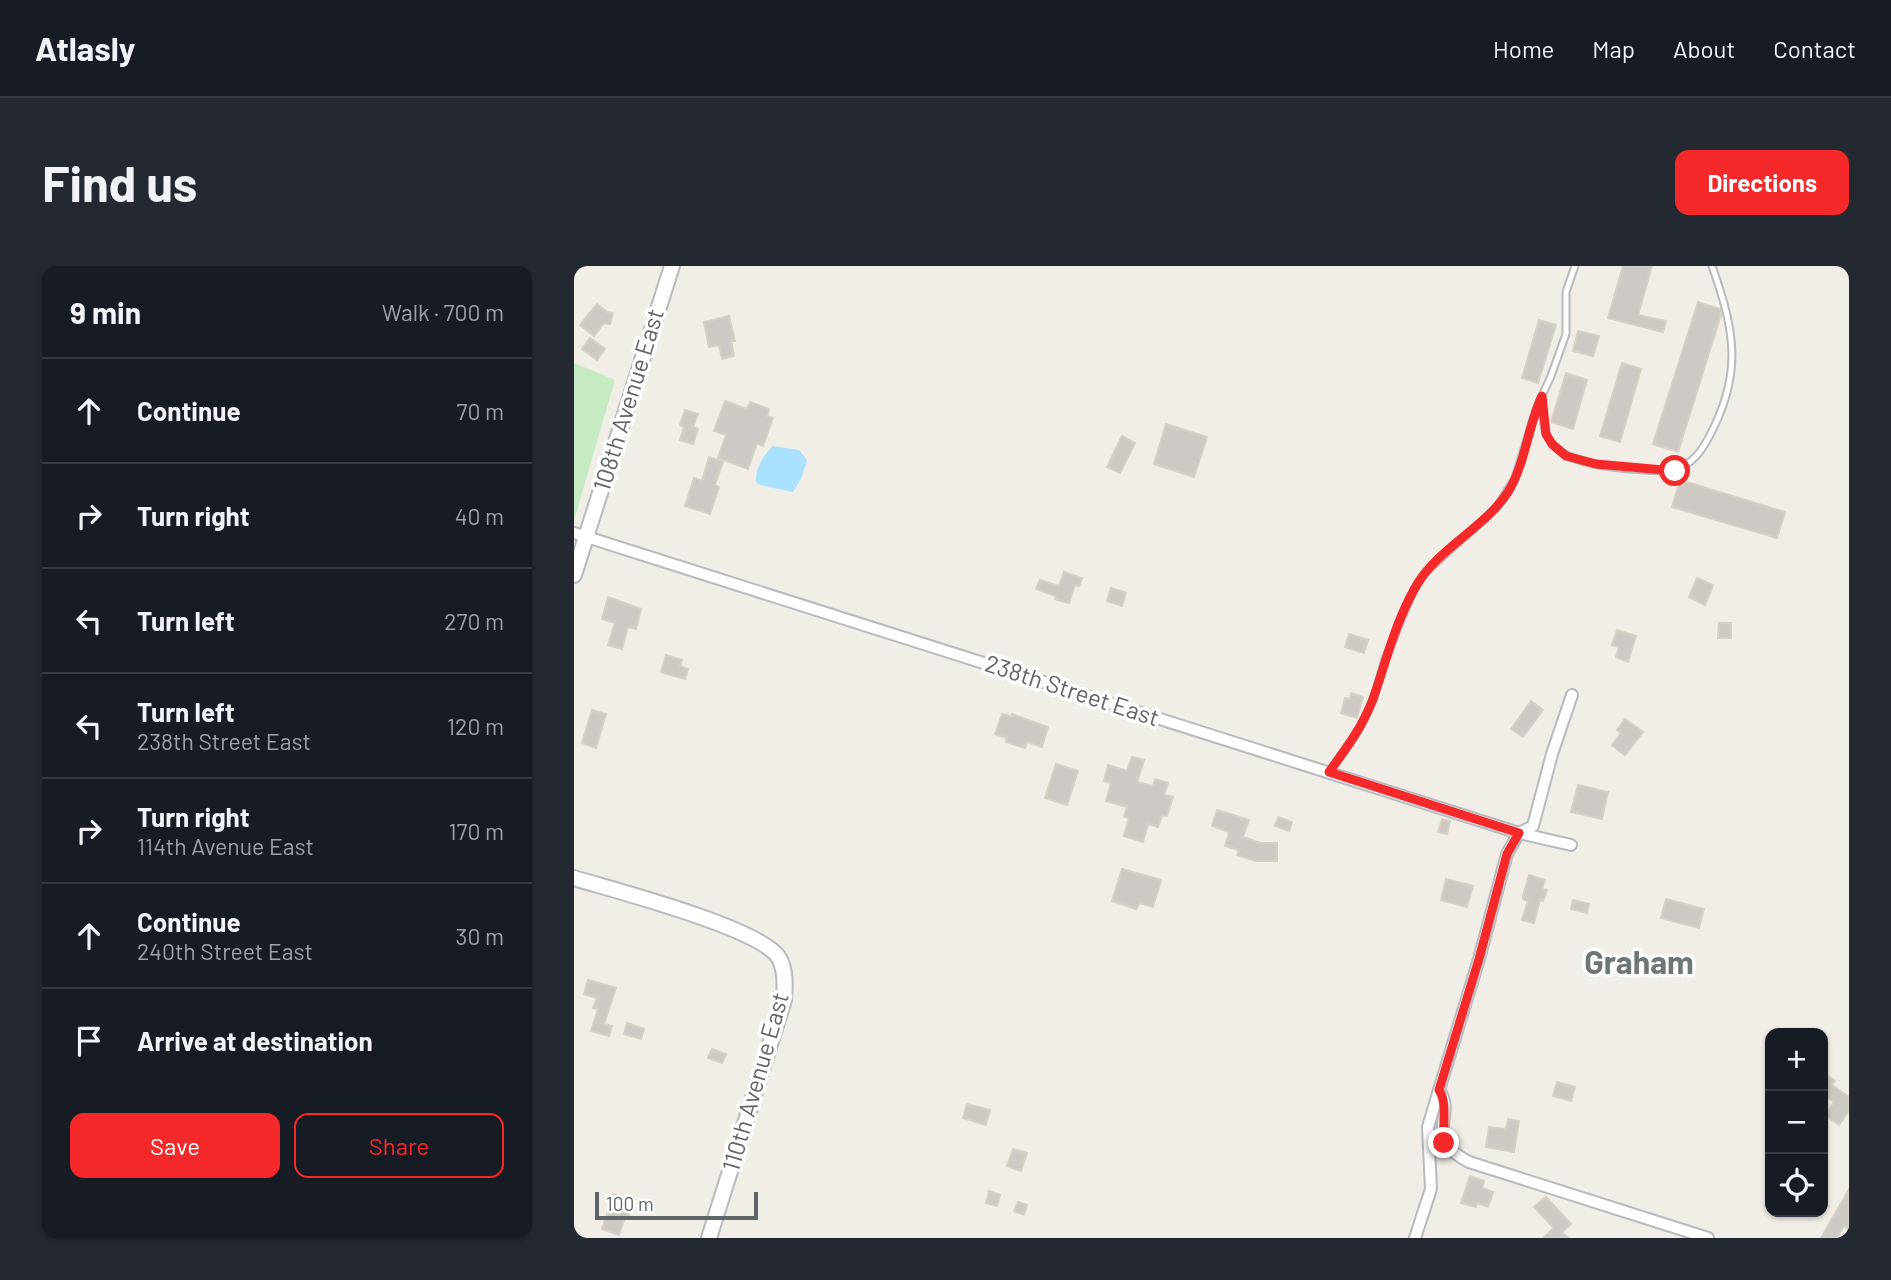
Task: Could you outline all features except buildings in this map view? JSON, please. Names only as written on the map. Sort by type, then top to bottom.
[{"type":"street","name":"108th Avenue East","points":[[574,575],[580,535],[672,266]]},
{"type":"street","name":"238th Street East","points":[[580,535],[1519,833],[1571,845]]},
{"type":"street","points":[[1415,1238],[1431,1189],[1428,1127],[1479,959],[1507,854],[1519,833],[1533,826],[1552,754],[1572,695]]},
{"type":"street","name":"110th Avenue East","points":[[574,878],[738,930],[766,945],[779,958],[785,986],[784,1000],[709,1238]]},
{"type":"street","points":[[1439,1090],[1444,1107],[1444,1143],[1457,1156],[1708,1238]]},
{"type":"lane","points":[[1329,772],[1358,732],[1373,700],[1385,659],[1414,589],[1426,572],[1496,508],[1515,478],[1527,435],[1566,334],[1566,292],[1575,266]]},
{"type":"lane","points":[[1542,396],[1546,434],[1552,444],[1566,456],[1596,464],[1664,471],[1675,471],[1687,464],[1700,454],[1718,420],[1728,395],[1732,364],[1732,337],[1728,313],[1712,266]]},
{"type":"green space","points":[[574,363],[615,380],[575,517],[574,517]]},
{"type":"water","points":[[773,446],[799,450],[807,460],[801,479],[793,492],[756,482],[761,462]]},
{"type":"district","name":"Graham","points":[[1639,963]]},
{"type":"route","points":[[1444,1143],[1444,1107],[1439,1090],[1479,959],[1507,854],[1519,833],[1329,772],[1358,732],[1373,700],[1385,659],[1414,589],[1426,572],[1464,534],[1496,508],[1507,493],[1515,478],[1542,396],[1546,434],[1552,444],[1566,456],[1596,464],[1675,471]]}]
